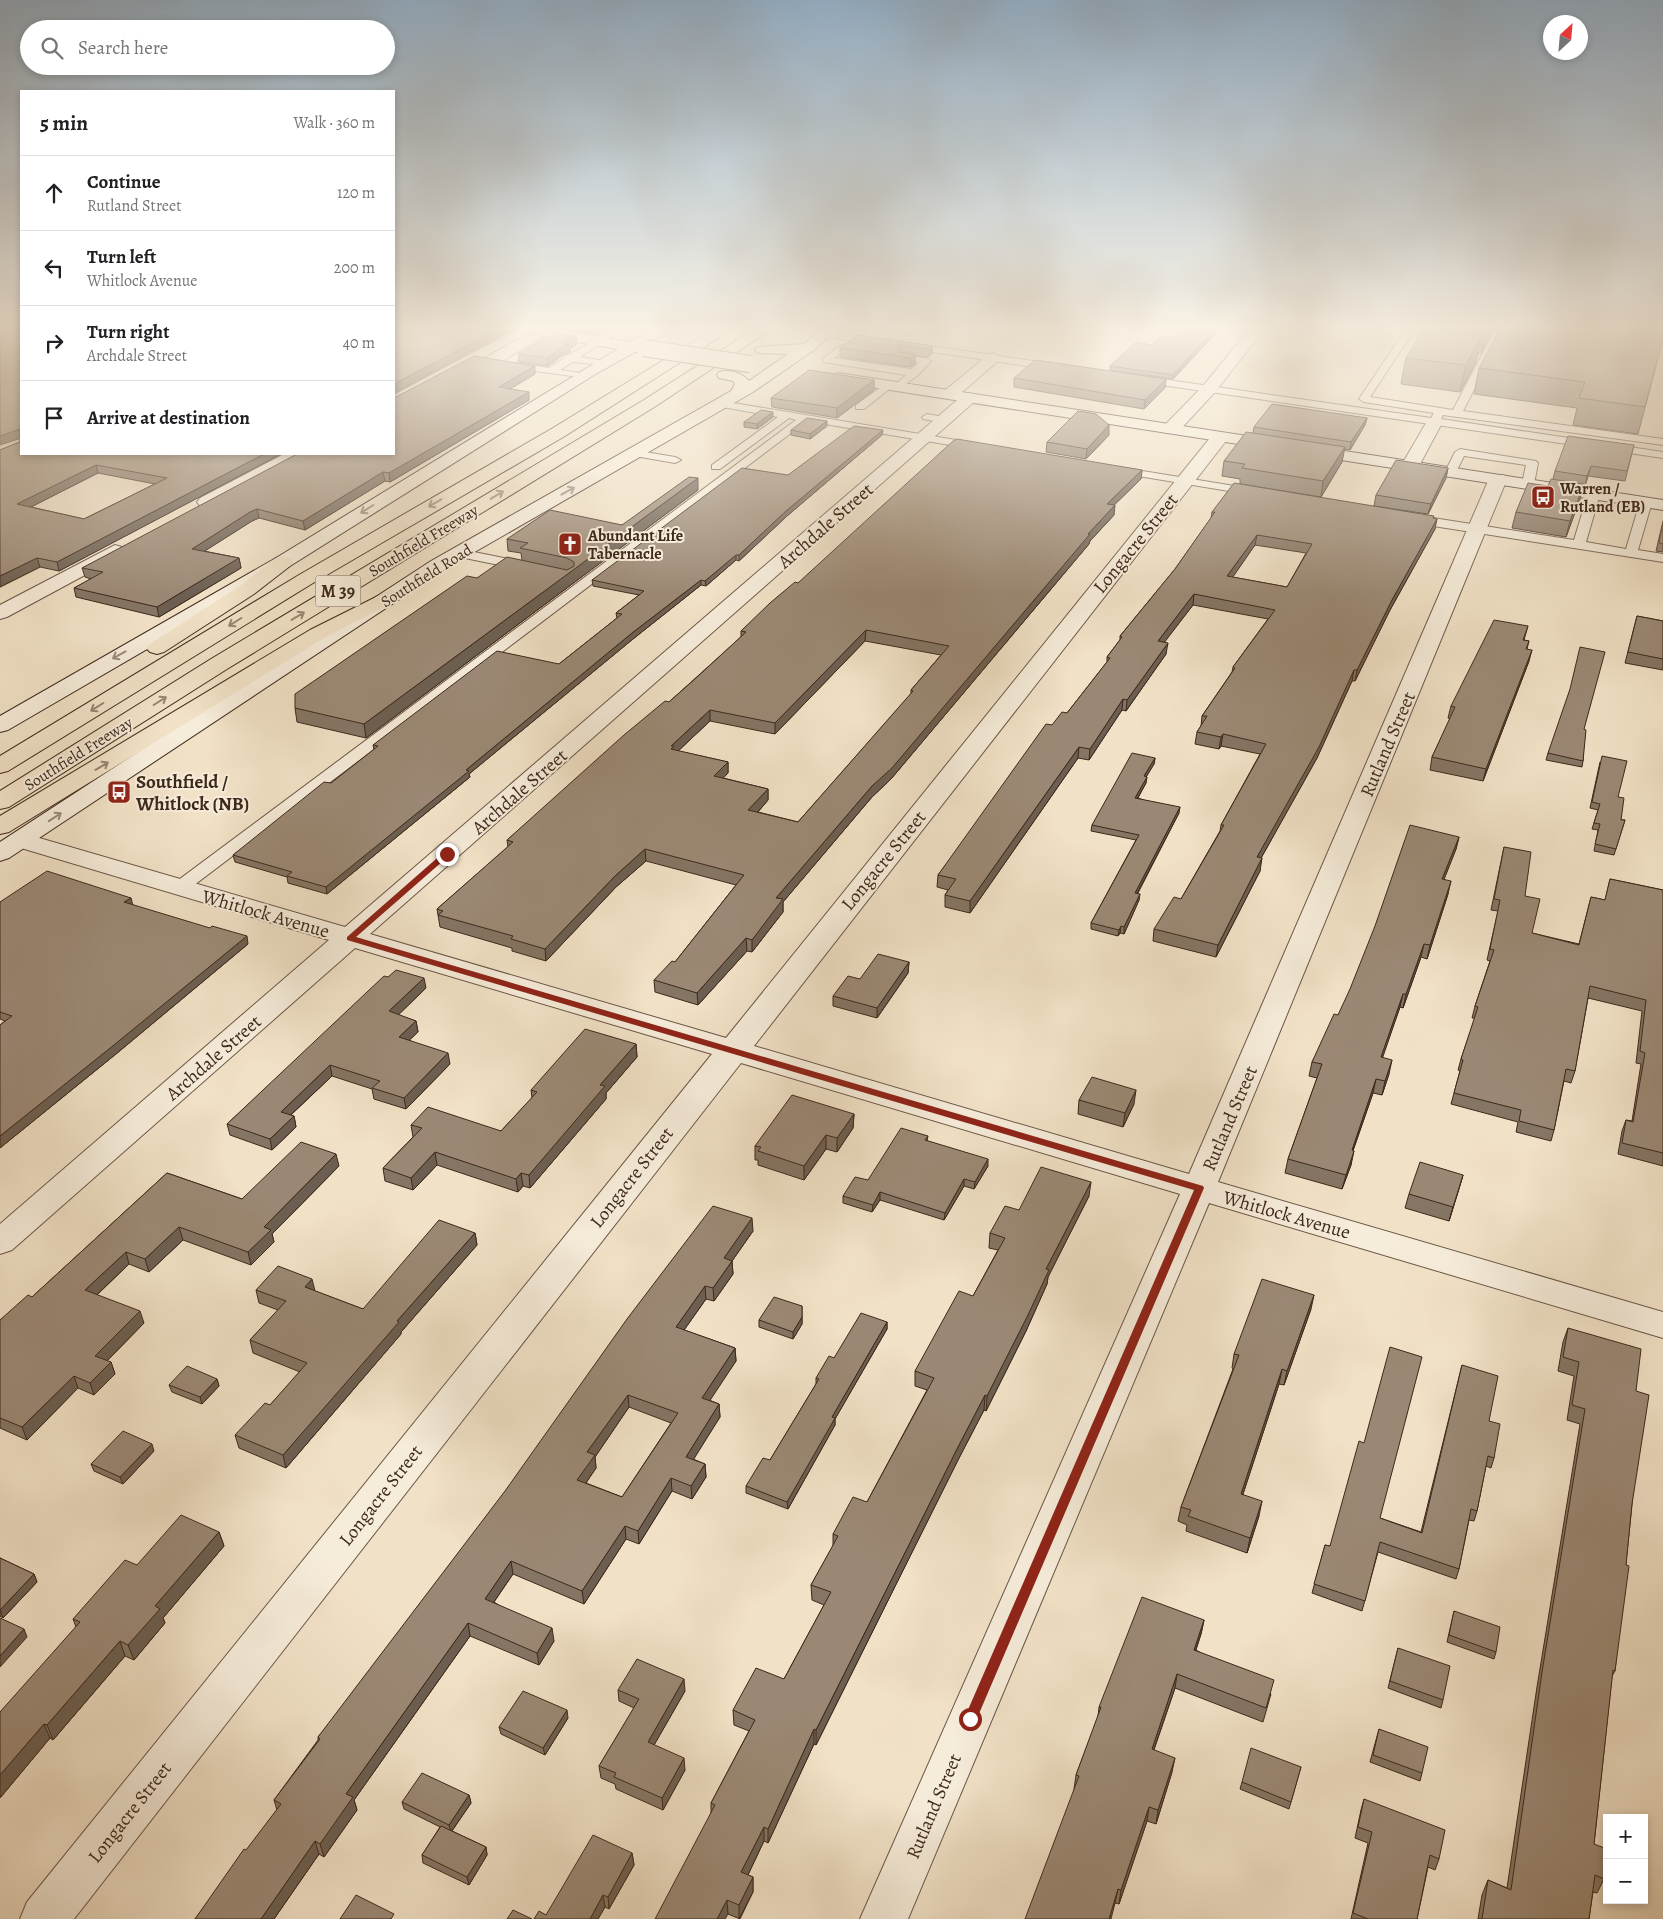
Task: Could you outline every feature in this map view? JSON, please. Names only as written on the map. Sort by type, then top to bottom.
[{"type":"highway","name":"Southfield Freeway","points":[[0,766],[306,578],[586,416]]},
{"type":"highway","name":"Southfield Freeway","points":[[0,802],[219,664],[629,416]]},
{"type":"highway","points":[[0,752],[247,590],[283,562]]},
{"type":"street","points":[[0,725],[283,562],[519,416]]},
{"type":"street","name":"Southfield Road","points":[[6,840],[459,553],[700,416]]},
{"type":"street","name":"Archdale Street","points":[[0,1242],[350,938],[926,428],[946,420],[951,416]]},
{"type":"street","points":[[1083,416],[1655,504]]},
{"type":"street","points":[[1171,429],[1184,416]]},
{"type":"street","points":[[1410,466],[1437,417]]},
{"type":"street","name":"Longacre Street","points":[[44,1919],[1220,437]]},
{"type":"street","points":[[192,510],[295,455]]},
{"type":"street","name":"Rutland Street","points":[[884,1919],[1199,1188],[1498,479]]},
{"type":"street","points":[[0,613],[131,543]]},
{"type":"street","name":"Whitlock Avenue","points":[[6,840],[350,938],[1663,1325]]},
{"type":"lane","points":[[716,467],[786,416]]},
{"type":"lane","points":[[790,416],[926,428],[983,448]]},
{"type":"lane","points":[[1425,416],[1663,455]]},
{"type":"lane","points":[[1431,416],[1444,416]]},
{"type":"lane","points":[[1475,416],[1663,442]]},
{"type":"lane","points":[[1548,416],[1564,418]]},
{"type":"lane","points":[[179,888],[805,418]]},
{"type":"lane","points":[[1451,472],[1460,452],[1532,463],[1528,484]]},
{"type":"lane","points":[[634,453],[675,460]]},
{"type":"lane","points":[[1109,468],[1269,494]]},
{"type":"lane","points":[[1579,544],[1594,494]]},
{"type":"lane","points":[[1631,553],[1655,504]]},
{"type":"lane","points":[[1406,517],[1663,558]]},
{"type":"lane","points":[[459,553],[532,568]]},
{"type":"building","points":[[0,416],[20,416],[20,429],[0,436]]},
{"type":"building","points":[[395,416],[488,416],[389,473],[383,472],[303,521],[257,509],[250,512],[192,549],[239,558],[157,607],[74,588],[103,572],[82,568],[295,455],[395,455]]},
{"type":"building","points":[[753,416],[768,416],[757,424],[744,422]]},
{"type":"building","points":[[1073,416],[1098,416],[1109,425],[1087,449],[1047,442]]},
{"type":"building","points":[[1263,416],[1350,416],[1367,418],[1351,442],[1254,427]]},
{"type":"building","points":[[807,418],[827,421],[810,434],[791,430]]},
{"type":"building","points":[[854,426],[883,430],[786,511],[739,555],[736,555],[705,581],[701,580],[632,633],[466,770],[469,771],[326,887],[287,876],[292,872],[233,855],[324,782],[331,783],[378,746],[373,745],[497,651],[559,664],[622,614],[616,613],[644,591],[592,580],[742,468],[788,475]]},
{"type":"building","points":[[1246,432],[1345,447],[1323,481],[1242,468],[1245,464],[1224,461]]},
{"type":"building","points":[[1568,436],[1634,445],[1627,471],[1591,466],[1587,476],[1555,471]]},
{"type":"building","points":[[957,439],[1142,470],[1107,504],[1115,505],[1088,534],[1090,534],[892,768],[872,786],[776,898],[783,899],[752,940],[746,938],[697,993],[654,980],[672,961],[675,962],[744,875],[645,849],[615,876],[545,949],[511,939],[513,936],[438,915],[443,911],[437,909],[513,842],[507,840],[624,735],[665,701],[669,702],[696,678],[746,632],[741,631],[770,603],[795,582],[798,583]],"holes":[[[866,630],[949,646],[911,690],[913,691],[798,822],[748,810],[768,789],[714,776],[728,762],[671,749],[674,746],[671,746],[710,710],[775,723]]]},
{"type":"building","points":[[20,442],[20,455],[262,455],[57,562],[37,558],[0,576],[0,450]],"holes":[[[96,465],[167,478],[84,519],[17,504]]]},
{"type":"building","points":[[1396,460],[1448,468],[1431,504],[1376,495]]},
{"type":"building","points":[[689,477],[698,478],[364,724],[295,708],[295,694],[467,576],[477,578],[507,557],[567,570],[574,566],[574,562],[567,558],[520,548],[528,543],[507,539],[550,510],[622,525]]},
{"type":"building","points":[[1551,479],[1584,484],[1570,521],[1516,512],[1528,483],[1548,486]]},
{"type":"building","points":[[1234,483],[1434,516],[1433,518],[1437,519],[1392,600],[1357,670],[1354,670],[1319,747],[1257,857],[1262,858],[1218,945],[1154,929],[1174,897],[1181,899],[1224,825],[1221,825],[1266,744],[1223,734],[1221,737],[1197,732],[1207,716],[1202,716],[1235,668],[1233,667],[1275,610],[1194,594],[1158,641],[1168,643],[1127,700],[1123,699],[1090,749],[1079,747],[970,901],[945,895],[956,879],[938,875],[1046,724],[1052,725],[1062,712],[1067,713],[1110,658],[1107,657],[1122,637],[1120,636],[1175,569],[1215,512],[1212,512]],"holes":[[[1257,535],[1312,544],[1287,587],[1227,576]]]},
{"type":"building","points":[[1663,523],[1663,544],[1659,543]]},
{"type":"building","points":[[1637,616],[1663,621],[1663,659],[1628,652]]},
{"type":"building","points":[[1494,620],[1528,626],[1523,640],[1529,641],[1526,649],[1532,650],[1486,769],[1432,757],[1455,707],[1451,706]]},
{"type":"building","points":[[1580,647],[1605,652],[1584,729],[1586,730],[1583,761],[1548,753],[1570,689]]},
{"type":"building","points":[[1132,753],[1155,758],[1144,776],[1147,777],[1135,798],[1180,807],[1135,893],[1140,894],[1124,927],[1121,926],[1119,930],[1091,923],[1139,835],[1092,825]]},
{"type":"building","points":[[1602,756],[1627,761],[1618,797],[1624,798],[1621,820],[1625,820],[1616,849],[1595,844],[1600,824],[1594,823],[1600,804],[1592,802]]},
{"type":"building","points":[[1410,825],[1459,837],[1442,879],[1451,881],[1430,945],[1424,944],[1406,994],[1403,994],[1381,1057],[1392,1060],[1385,1081],[1376,1079],[1352,1150],[1354,1151],[1346,1175],[1288,1159],[1322,1064],[1312,1062],[1334,1014],[1338,1015],[1350,989],[1375,926]]},
{"type":"building","points":[[1504,847],[1531,852],[1525,896],[1540,899],[1532,933],[1579,945],[1591,897],[1605,900],[1610,879],[1663,890],[1663,1153],[1622,1143],[1626,1120],[1633,1122],[1645,1053],[1640,1051],[1646,1000],[1590,986],[1575,1071],[1566,1069],[1554,1130],[1519,1121],[1521,1110],[1454,1093],[1463,1060],[1461,1059],[1478,1007],[1475,1006],[1494,950],[1490,949],[1500,900],[1494,899]]},
{"type":"building","points":[[47,871],[131,898],[124,902],[210,928],[212,926],[247,936],[0,1136],[0,1025],[12,1016],[0,1012],[0,902]]},
{"type":"building","points":[[878,954],[909,962],[877,1008],[833,996],[848,976],[860,979]]},
{"type":"building","points":[[396,970],[424,978],[389,1011],[416,1021],[399,1037],[448,1053],[404,1098],[372,1088],[380,1081],[330,1065],[281,1112],[294,1116],[270,1139],[227,1124],[384,976],[388,977]]},
{"type":"building","points":[[585,1029],[636,1044],[600,1085],[605,1086],[529,1175],[521,1173],[516,1179],[435,1152],[411,1178],[383,1168],[422,1128],[411,1125],[428,1107],[501,1131],[537,1092],[531,1090]]},
{"type":"building","points":[[1092,1077],[1136,1090],[1125,1113],[1079,1100]]},
{"type":"building","points":[[792,1095],[854,1114],[837,1138],[826,1135],[804,1166],[758,1151],[761,1147],[755,1146]]},
{"type":"building","points":[[901,1128],[928,1136],[925,1140],[988,1159],[975,1182],[964,1179],[945,1213],[880,1192],[873,1205],[843,1196],[855,1177],[868,1180]]},
{"type":"building","points":[[301,1142],[336,1154],[264,1227],[271,1230],[248,1252],[179,1227],[145,1259],[126,1252],[85,1290],[140,1311],[95,1356],[111,1362],[90,1383],[74,1376],[22,1427],[0,1418],[0,1320],[28,1295],[32,1297],[167,1173],[242,1199]]},
{"type":"building","points":[[1420,1162],[1463,1175],[1453,1207],[1409,1194]]},
{"type":"building","points":[[1041,1167],[1091,1182],[1046,1269],[1049,1270],[987,1396],[985,1395],[959,1445],[816,1730],[814,1729],[768,1829],[764,1827],[741,1872],[753,1877],[739,1905],[727,1900],[717,1919],[655,1919],[715,1805],[711,1803],[755,1720],[733,1710],[756,1668],[784,1679],[831,1592],[811,1585],[838,1536],[833,1534],[853,1497],[867,1502],[934,1378],[915,1371],[959,1291],[973,1296],[1005,1238],[990,1233],[1005,1206],[1019,1210]]},
{"type":"building","points":[[713,1206],[752,1218],[724,1258],[732,1261],[713,1288],[705,1286],[676,1327],[735,1348],[702,1398],[719,1404],[686,1457],[705,1464],[691,1486],[671,1478],[638,1531],[625,1526],[582,1591],[511,1561],[485,1599],[552,1628],[537,1653],[468,1623],[346,1794],[353,1797],[320,1844],[315,1841],[261,1919],[195,1919],[244,1849],[246,1850],[281,1804],[274,1800],[320,1739],[318,1737],[505,1491],[627,1319]],"holes":[[[628,1395],[678,1413],[622,1497],[577,1480],[595,1455],[587,1452]]]},
{"type":"building","points":[[439,1220],[475,1233],[283,1455],[235,1435],[265,1403],[270,1405],[307,1363],[250,1340],[286,1301],[256,1290],[278,1266],[312,1279],[305,1287],[363,1309]]},
{"type":"building","points":[[1262,1279],[1314,1295],[1287,1371],[1282,1369],[1241,1494],[1262,1501],[1250,1538],[1188,1516],[1191,1510],[1181,1507],[1239,1355],[1234,1354]]},
{"type":"building","points":[[774,1297],[802,1306],[802,1317],[793,1332],[759,1320]]},
{"type":"building","points":[[861,1313],[887,1322],[832,1417],[835,1418],[787,1502],[746,1486],[763,1458],[770,1460],[819,1379],[816,1378],[829,1356],[834,1358]]},
{"type":"building","points":[[1568,1328],[1641,1349],[1636,1391],[1649,1395],[1632,1504],[1626,1565],[1629,1566],[1615,1671],[1613,1670],[1594,1844],[1603,1847],[1603,1879],[1595,1875],[1589,1919],[1482,1919],[1488,1880],[1511,1890],[1542,1672],[1585,1409],[1572,1405],[1579,1362],[1563,1357]]},
{"type":"building","points":[[1390,1347],[1422,1357],[1380,1518],[1422,1533],[1462,1365],[1498,1376],[1489,1421],[1500,1424],[1494,1458],[1488,1456],[1477,1511],[1471,1509],[1459,1569],[1380,1542],[1365,1601],[1314,1584],[1325,1545],[1330,1546],[1359,1441],[1364,1443]]},
{"type":"building","points":[[187,1366],[217,1379],[200,1397],[169,1385]]},
{"type":"building","points":[[123,1431],[152,1444],[120,1477],[91,1464]]},
{"type":"building","points":[[181,1515],[219,1532],[155,1606],[160,1609],[128,1645],[120,1641],[47,1725],[44,1724],[0,1775],[0,1712],[80,1622],[73,1619],[125,1560],[137,1565]]},
{"type":"building","points":[[0,1558],[34,1574],[0,1610]]},
{"type":"building","points":[[1142,1597],[1204,1620],[1194,1650],[1274,1680],[1266,1708],[1177,1674],[1152,1749],[1175,1758],[1158,1810],[1149,1807],[1121,1890],[1118,1889],[1109,1919],[1025,1919],[1079,1776],[1076,1775],[1101,1707],[1099,1707]]},
{"type":"building","points":[[1454,1611],[1500,1627],[1496,1652],[1449,1635]]},
{"type":"building","points":[[0,1618],[24,1629],[0,1656]]},
{"type":"building","points":[[1398,1648],[1450,1666],[1443,1700],[1390,1681]]},
{"type":"building","points":[[637,1659],[684,1679],[648,1742],[684,1758],[662,1798],[614,1777],[616,1773],[599,1766],[639,1699],[618,1690]]},
{"type":"building","points":[[523,1691],[567,1710],[543,1748],[499,1727]]},
{"type":"building","points":[[1379,1729],[1428,1747],[1422,1773],[1373,1755]]},
{"type":"building","points":[[1251,1748],[1301,1767],[1291,1802],[1242,1782]]},
{"type":"building","points":[[422,1773],[469,1795],[449,1825],[402,1802]]},
{"type":"building","points":[[1364,1799],[1445,1830],[1439,1859],[1430,1855],[1417,1919],[1368,1919],[1353,1913],[1372,1832],[1358,1827]]},
{"type":"building","points":[[441,1826],[486,1847],[467,1877],[422,1855]]},
{"type":"building","points":[[593,1835],[632,1853],[608,1897],[603,1895],[590,1919],[534,1919],[539,1911],[546,1915]]},
{"type":"building","points":[[356,1895],[394,1914],[391,1919],[340,1919]]},
{"type":"building","points":[[513,1910],[532,1919],[507,1919]]},
{"type":"place","name":"Warren / Rutland (EB)","points":[[1543,497]]},
{"type":"place","name":"Abundant Life Tabernacle","points":[[570,544]]},
{"type":"place","name":"Southfield / Whitlock (NB)","points":[[119,792]]},
{"type":"route","points":[[447,854],[350,938],[1199,1188],[970,1719]]}]
